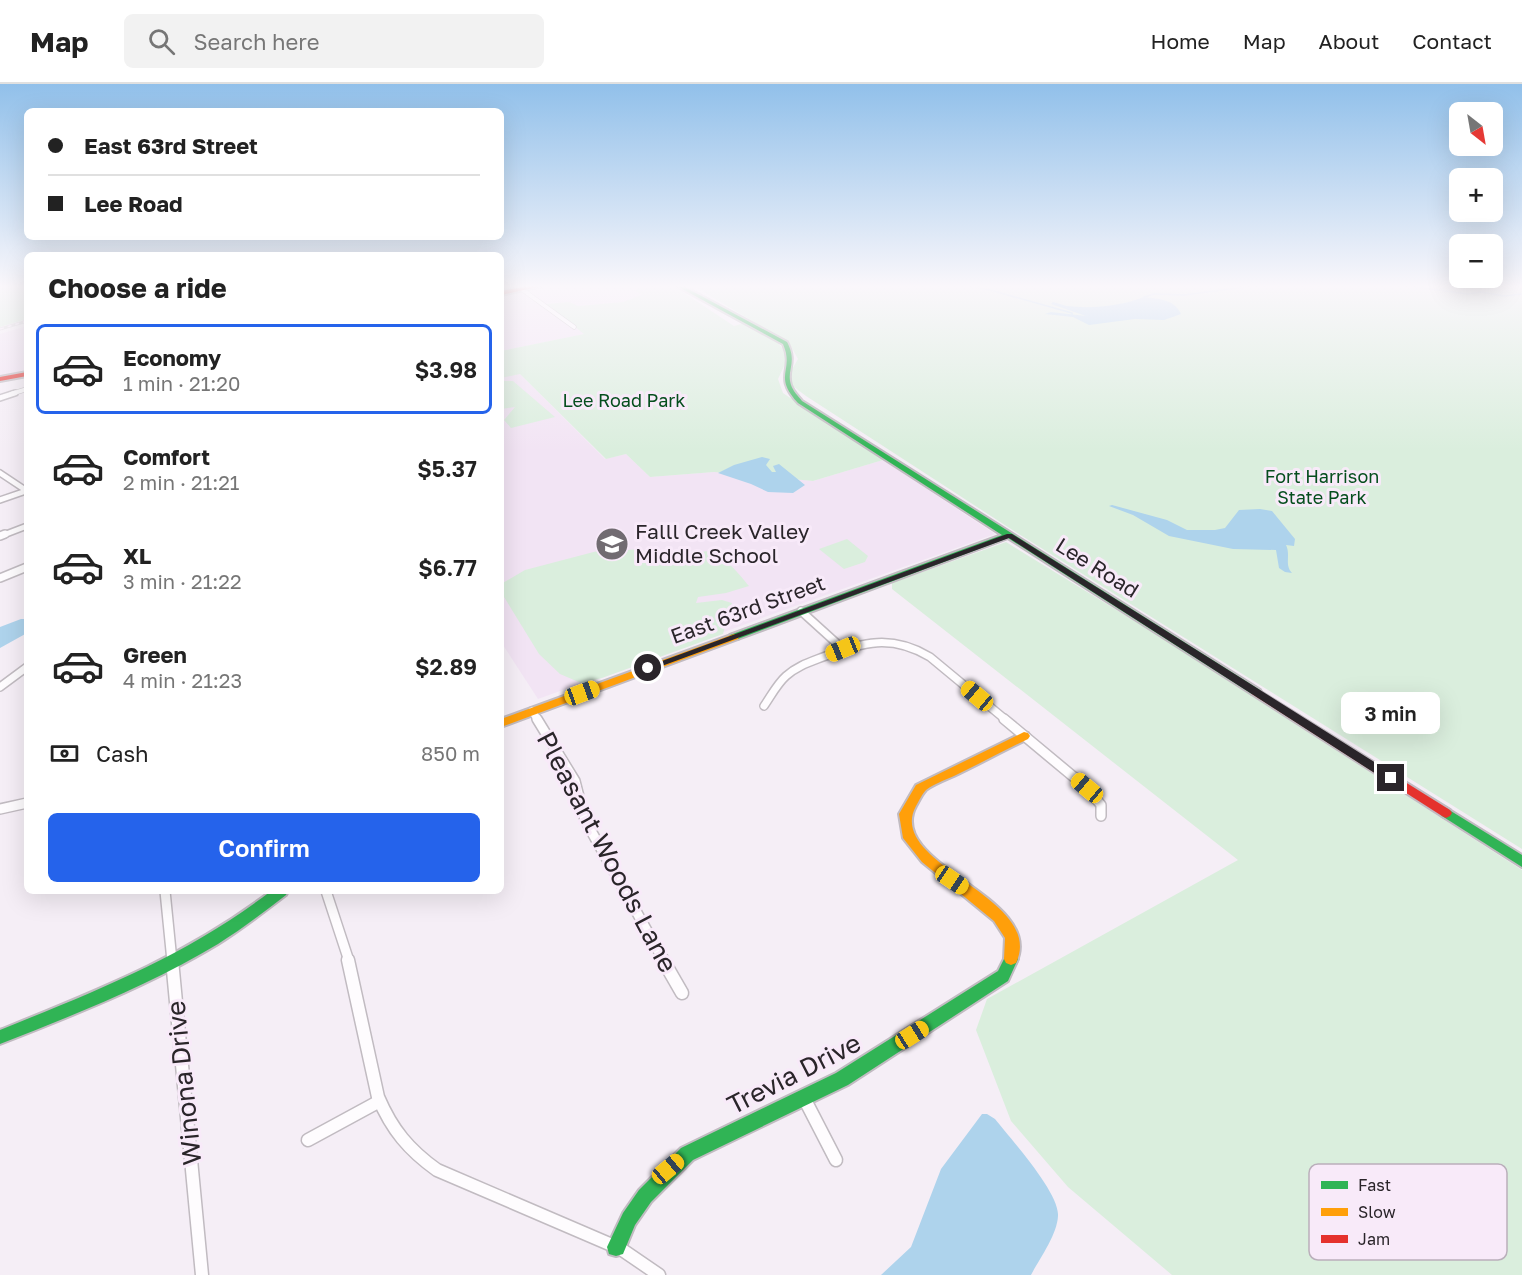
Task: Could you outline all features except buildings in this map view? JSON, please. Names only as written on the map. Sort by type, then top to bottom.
[{"type":"street","name":"Lee Road","points":[[781,341],[790,350],[792,358],[785,375],[785,384],[797,400],[1522,862]]},
{"type":"street","points":[[0,378],[24,374]]},
{"type":"street","points":[[0,398],[24,390]]},
{"type":"street","points":[[0,474],[24,490]]},
{"type":"street","points":[[0,500],[24,492]]},
{"type":"street","points":[[0,537],[24,527]]},
{"type":"street","name":"East 63rd Street","points":[[504,722],[1009,535]]},
{"type":"street","points":[[0,578],[24,568]]},
{"type":"street","points":[[801,612],[843,649]]},
{"type":"street","points":[[764,706],[790,672],[858,644],[879,642],[901,644],[919,651],[1090,790],[1101,806],[1101,816]]},
{"type":"street","points":[[0,687],[24,669]]},
{"type":"street","name":"Pleasant Woods Lane","points":[[532,711],[575,781],[585,820],[682,993]]},
{"type":"street","name":"Trevia Drive","points":[[616,1247],[638,1203],[658,1178],[677,1161],[697,1148],[842,1079],[995,982],[1008,969],[1013,944],[1003,919],[987,904],[923,859],[910,842],[905,826],[907,807],[920,788],[1024,736]]},
{"type":"street","points":[[0,809],[24,804]]},
{"type":"street","name":"Winona Drive","points":[[165,894],[202,1275]]},
{"type":"street","points":[[0,1037],[172,965],[224,936],[277,894]]},
{"type":"street","points":[[327,894],[358,999],[378,1102],[388,1124],[400,1140],[411,1152],[432,1167],[616,1247],[642,1261],[659,1275]]},
{"type":"street","points":[[804,1098],[836,1160]]},
{"type":"street","points":[[308,1140],[378,1102]]},
{"type":"shaded area","points":[[0,341],[24,341],[24,373],[0,377]]},
{"type":"shaded area","points":[[504,341],[552,341],[504,350]]},
{"type":"shaded area","name":"Falll Creek Valley Middle School","points":[[517,371],[605,459],[626,454],[650,477],[714,472],[813,481],[883,460],[995,534],[538,699],[504,647],[504,373]]},
{"type":"green space","name":"Lee Road Park","points":[[552,341],[775,341],[786,352],[785,364],[778,379],[783,393],[883,460],[813,481],[714,472],[650,477],[626,454],[606,459],[520,374],[504,377],[504,350]]},
{"type":"green space","name":"Fort Harrison State Park","points":[[785,341],[1522,341],[1522,849],[1011,529],[806,396],[790,384],[787,378],[798,359],[789,343]]},
{"type":"green space","points":[[504,381],[513,381],[555,417],[511,428],[504,420],[515,407],[504,409]]},
{"type":"green space","points":[[847,539],[868,556],[865,562],[844,569],[819,549]]},
{"type":"green space","points":[[1006,542],[1154,633],[1522,870],[1522,1275],[1172,1275],[1068,1187],[1011,1121],[976,1030],[987,999],[1238,860],[892,589],[892,583]]},
{"type":"green space","points":[[605,549],[641,550],[666,560],[676,561],[708,551],[721,557],[749,586],[726,593],[698,597],[696,603],[722,600],[732,603],[723,634],[602,678],[581,683],[560,674],[539,654],[504,597],[504,582],[525,570]]},
{"type":"water","points":[[762,457],[770,459],[766,465],[772,472],[776,472],[773,466],[779,464],[805,485],[793,493],[768,492],[718,473],[734,465]]},
{"type":"water","points":[[1109,506],[1167,520],[1187,530],[1225,528],[1239,510],[1272,511],[1295,539],[1294,546],[1286,545],[1288,567],[1292,573],[1279,568],[1276,550],[1233,549],[1169,536],[1133,515]]},
{"type":"water","points":[[24,619],[24,635],[0,648],[0,627]]},
{"type":"water","points":[[982,1114],[995,1119],[1022,1152],[1043,1180],[1056,1206],[1058,1216],[1055,1231],[1031,1275],[881,1275],[911,1247],[941,1169]]},
{"type":"traffic: fast","points":[[780,341],[785,343],[789,352],[788,385],[800,402],[1256,692]]},
{"type":"traffic: fast","points":[[734,637],[1009,535]]},
{"type":"traffic: fast","points":[[1446,813],[1522,862]]},
{"type":"traffic: fast","points":[[0,1037],[111,991],[181,958],[215,938],[277,894]]},
{"type":"traffic: fast","points":[[616,1247],[629,1219],[645,1196],[687,1154],[842,1079],[1003,976],[1011,959]]},
{"type":"traffic: slow","points":[[504,722],[734,637]]},
{"type":"traffic: slow","points":[[1011,959],[1013,937],[999,917],[977,897],[926,859],[909,838],[905,814],[920,788],[1024,736]]},
{"type":"traffic: jam","points":[[0,379],[24,375]]},
{"type":"traffic: jam","points":[[1256,692],[1446,813]]},
{"type":"place","name":"Falll Creek Valley Middle School","points":[[612,544]]},
{"type":"route","points":[[648,668],[1009,535],[1391,778]]}]
